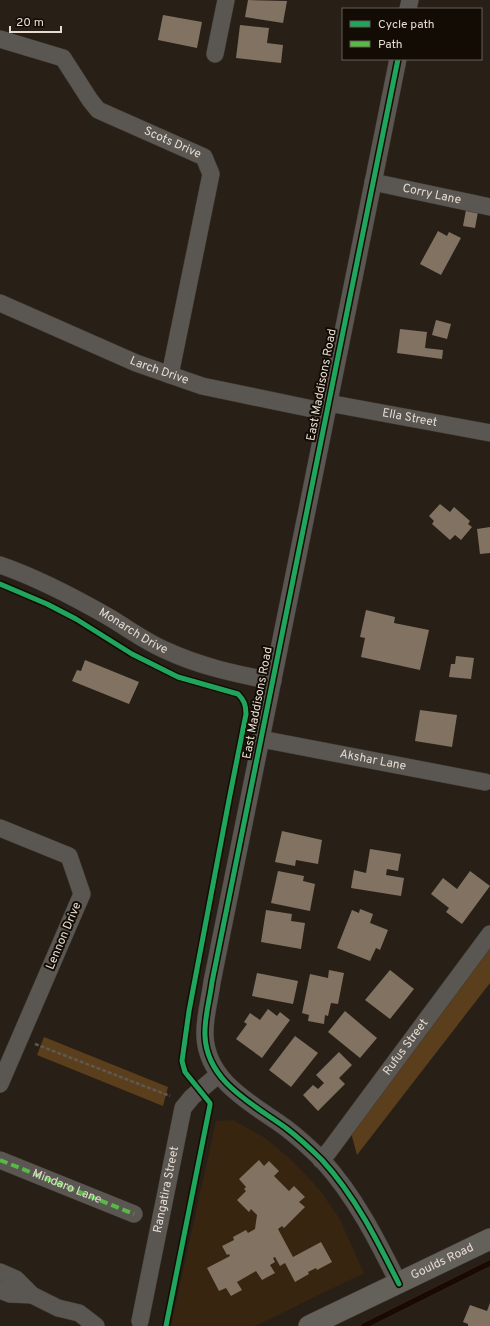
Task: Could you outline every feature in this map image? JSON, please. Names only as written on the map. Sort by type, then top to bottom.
[{"type":"main road","name":"Goulds Road","points":[[309,1326],[490,1239]]},
{"type":"street","points":[[215,54],[226,0]]},
{"type":"street","name":"Scots Drive","points":[[0,39],[63,58],[98,110],[204,157],[211,174],[170,374]]},
{"type":"street","name":"East Maddisons Road","points":[[398,60],[212,982],[205,1037],[207,1050],[212,1062],[219,1074],[232,1090],[305,1144],[337,1178],[356,1204],[378,1242],[399,1284]]},
{"type":"street","name":"Corry Lane","points":[[373,182],[490,208]]},
{"type":"street","name":"Larch Drive","points":[[0,303],[136,363],[202,386],[328,407]]},
{"type":"street","name":"Ella Street","points":[[328,407],[490,433]]},
{"type":"street","name":"Monarch Drive","points":[[0,565],[64,592],[164,650],[198,663],[235,674],[273,681]]},
{"type":"street","name":"Akshar Lane","points":[[261,739],[485,782]]},
{"type":"street","name":"Lennon Drive","points":[[0,828],[70,856],[82,894],[11,1044],[0,1084]]},
{"type":"street","name":"Rufus Street","points":[[321,1160],[330,1151],[490,934]]},
{"type":"street","name":"Rangatira Street","points":[[140,1321],[183,1108],[192,1097],[219,1074]]},
{"type":"street","name":"Mindaro Lane","points":[[0,1160],[134,1214]]},
{"type":"street","points":[[0,1272],[16,1279],[32,1295],[58,1308],[80,1313],[96,1326]]},
{"type":"street","points":[[0,1290],[10,1294],[32,1295]]},
{"type":"street","points":[[58,1308],[73,1326]]},
{"type":"path","points":[[11,1044],[170,1096],[175,1092]]},
{"type":"shaded area","points":[[490,945],[490,983],[357,1155],[350,1129]]},
{"type":"shaded area","points":[[44,1037],[168,1087],[163,1106],[37,1055]]},
{"type":"shaded area","points":[[233,1120],[265,1138],[288,1157],[319,1189],[339,1218],[364,1273],[255,1326],[171,1326],[216,1121]]},
{"type":"building","points":[[248,0],[287,1],[283,23],[245,17]]},
{"type":"building","points":[[163,15],[202,22],[197,48],[158,40]]},
{"type":"building","points":[[240,25],[269,28],[267,43],[283,45],[281,63],[236,58]]},
{"type":"building","points":[[466,210],[478,212],[475,228],[463,226]]},
{"type":"building","points":[[438,231],[447,236],[449,232],[461,238],[441,275],[420,264]]},
{"type":"building","points":[[436,320],[451,324],[447,339],[432,335]]},
{"type":"building","points":[[400,329],[427,332],[425,348],[443,350],[442,359],[397,353]]},
{"type":"building","points":[[440,504],[450,512],[454,507],[470,521],[468,524],[472,527],[461,540],[455,535],[450,540],[432,524],[434,521],[429,516]]},
{"type":"building","points":[[490,527],[490,553],[480,554],[477,529]]},
{"type":"building","points":[[366,610],[395,617],[394,623],[429,630],[420,670],[361,657],[365,638],[360,637]]},
{"type":"building","points":[[456,656],[474,658],[471,679],[449,677],[451,664],[455,664]]},
{"type":"building","points":[[85,660],[139,682],[129,704],[72,681],[77,670],[81,671]]},
{"type":"building","points":[[420,710],[457,715],[452,747],[415,741]]},
{"type":"building","points":[[282,831],[322,840],[318,864],[296,860],[295,866],[275,862]]},
{"type":"building","points":[[370,849],[401,854],[398,871],[387,869],[386,875],[404,878],[401,896],[351,888],[354,870],[366,873]]},
{"type":"building","points":[[278,871],[304,876],[303,881],[315,884],[310,911],[271,903]]},
{"type":"building","points":[[470,871],[490,886],[462,924],[446,912],[449,908],[431,894],[443,878],[457,889]]},
{"type":"building","points":[[360,909],[373,914],[370,923],[388,930],[380,950],[376,948],[370,961],[337,948],[352,910],[359,913]]},
{"type":"building","points":[[266,910],[292,914],[291,921],[305,923],[301,949],[261,942]]},
{"type":"building","points":[[329,970],[344,973],[338,1004],[331,1003],[328,1016],[325,1015],[324,1024],[308,1021],[309,1015],[302,1013],[310,974],[328,978]]},
{"type":"building","points":[[390,970],[414,989],[390,1019],[365,1000]]},
{"type":"building","points":[[257,973],[298,981],[293,1004],[252,996]]},
{"type":"building","points":[[268,1009],[277,1016],[280,1012],[290,1020],[262,1058],[236,1039],[247,1024],[244,1022],[250,1013],[260,1020]]},
{"type":"building","points":[[345,1011],[377,1038],[360,1058],[328,1032]]},
{"type":"building","points":[[295,1036],[318,1053],[291,1087],[269,1070]]},
{"type":"building","points":[[339,1052],[352,1065],[339,1078],[345,1084],[318,1111],[303,1095],[313,1085],[318,1089],[324,1083],[316,1075]]},
{"type":"building","points":[[259,1160],[264,1166],[269,1161],[279,1171],[274,1176],[289,1191],[294,1186],[305,1197],[299,1202],[305,1207],[284,1228],[282,1226],[278,1229],[293,1257],[321,1242],[332,1262],[317,1270],[316,1268],[308,1272],[309,1274],[295,1282],[285,1263],[280,1266],[275,1257],[273,1258],[275,1262],[270,1265],[275,1273],[262,1280],[256,1271],[237,1282],[242,1290],[231,1296],[226,1288],[219,1291],[207,1268],[230,1256],[229,1254],[227,1255],[222,1246],[234,1240],[233,1237],[246,1230],[248,1233],[255,1229],[257,1215],[251,1209],[249,1212],[237,1200],[246,1191],[244,1189],[246,1187],[239,1179]]},
{"type":"building","points":[[490,1303],[490,1326],[468,1326],[468,1324],[463,1322],[470,1305],[487,1311]]},
{"type":"waterway","points":[[364,1326],[490,1263]]},
{"type":"marked path","points":[[0,1160],[134,1214]]},
{"type":"cycle path","points":[[398,60],[212,982],[206,1015],[205,1036],[208,1052],[214,1066],[223,1079],[246,1100],[286,1128],[305,1144],[322,1160],[345,1188],[365,1219],[399,1284]]},
{"type":"cycle path","points":[[0,584],[47,604],[76,619],[132,654],[178,677],[238,694],[245,705],[246,714],[189,1011],[182,1061],[185,1072],[210,1103],[210,1105],[166,1326]]}]
